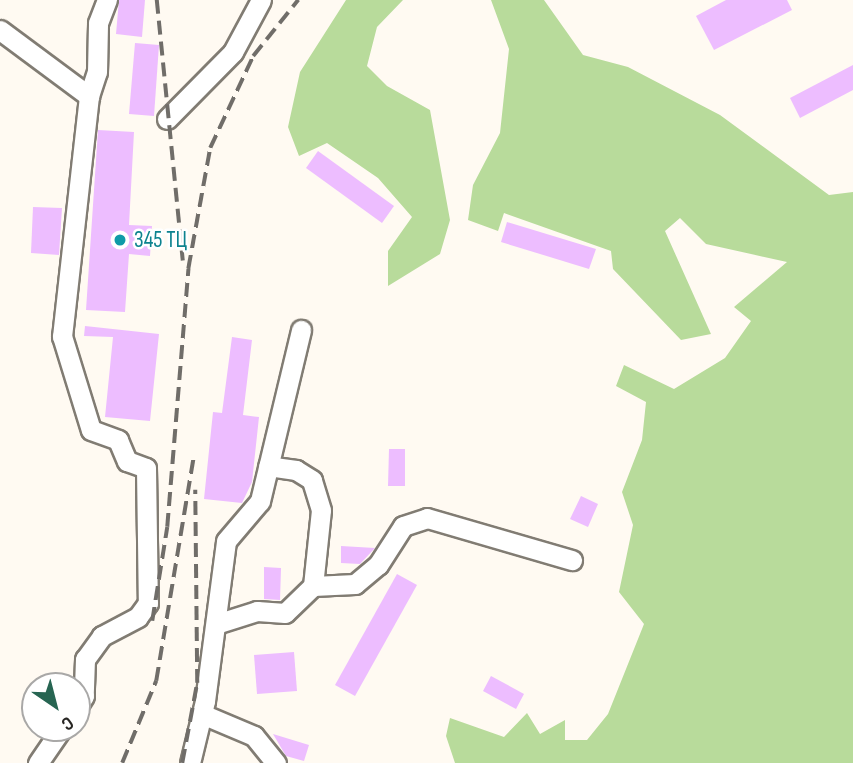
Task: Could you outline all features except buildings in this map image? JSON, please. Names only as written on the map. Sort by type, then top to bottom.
[{"type":"street","points":[[85,672],[85,659],[102,636],[138,617],[148,603],[146,468],[127,461],[118,440],[91,430],[62,336],[89,96],[97,72],[98,23],[107,0]]},
{"type":"street","points":[[167,119],[233,52],[261,0]]},
{"type":"street","points":[[0,30],[89,96]]},
{"type":"street","points":[[190,763],[202,714],[226,541],[260,501],[301,331]]},
{"type":"street","points":[[216,624],[257,611],[285,613],[313,586],[321,510],[312,480],[296,470],[268,466]]},
{"type":"street","points":[[313,586],[355,584],[378,565],[403,526],[427,518],[572,560]]},
{"type":"street","points":[[202,714],[254,736],[276,763]]},
{"type":"street","points":[[38,763],[52,742]]},
{"type":"green space","points":[[346,0],[403,0],[377,27],[367,66],[387,86],[430,110],[450,220],[440,254],[388,286],[388,251],[412,217],[378,178],[327,143],[299,156],[288,127],[300,72]]},
{"type":"green space","points":[[491,0],[544,0],[583,55],[628,67],[720,115],[829,195],[853,192],[853,763],[455,763],[446,736],[450,718],[504,737],[527,713],[540,734],[565,720],[565,740],[587,740],[608,714],[644,624],[619,592],[633,525],[622,492],[642,440],[646,402],[616,386],[624,365],[674,389],[725,358],[751,321],[734,307],[787,262],[706,244],[680,218],[665,231],[711,334],[681,340],[613,269],[611,251],[504,213],[498,231],[468,220],[473,185],[500,133],[509,49]]},
{"type":"railway","points":[[157,0],[183,261]]},
{"type":"railway","points":[[152,621],[167,527],[188,269],[210,148],[253,56],[298,0]]},
{"type":"railway","points":[[122,763],[156,681],[193,459]]},
{"type":"railway","points":[[182,763],[197,683],[195,490]]},
{"type":"place","name":"345 ТЦ","points":[[120,240]]}]
